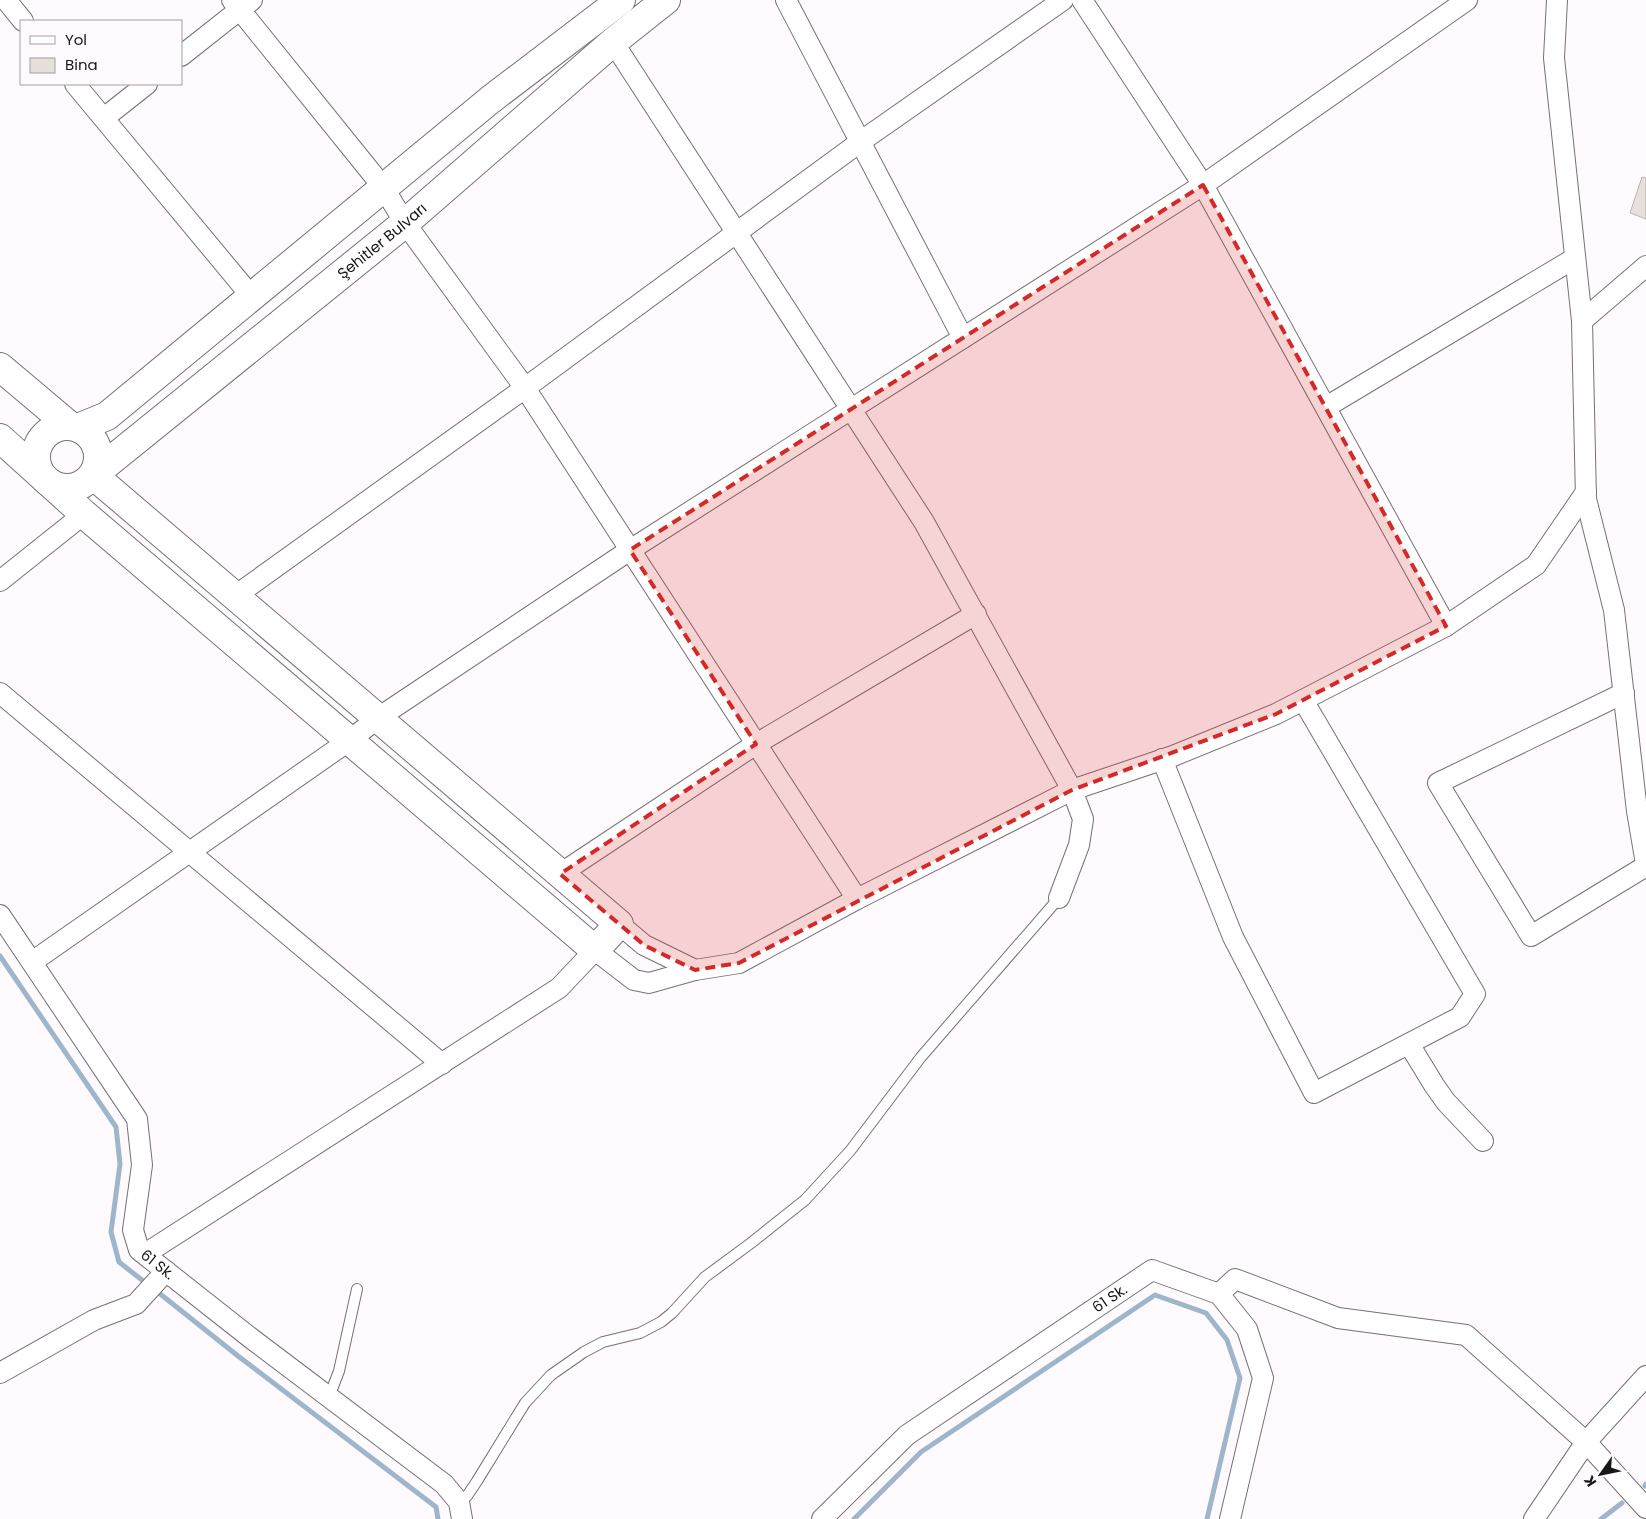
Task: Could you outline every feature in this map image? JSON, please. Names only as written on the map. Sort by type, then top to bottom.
[{"type":"main road","points":[[0,367],[74,427],[91,438],[98,452],[98,463],[93,475],[619,924],[595,950],[44,479],[38,470],[35,460],[36,449],[41,438],[49,431],[59,426],[74,427],[107,416],[490,100],[621,0]]},
{"type":"main road","name":"Şehitler Bulvarı","points":[[0,438],[53,486],[64,489],[76,488],[85,483],[405,223],[614,42],[666,0]]},
{"type":"street","points":[[6,0],[22,20]]},
{"type":"street","points":[[786,0],[963,338]]},
{"type":"street","points":[[235,596],[525,388],[860,142],[1063,0]]},
{"type":"street","points":[[1082,0],[1203,185],[1446,626]]},
{"type":"street","points":[[32,962],[350,740],[378,718],[630,550],[1203,185],[1468,0]]},
{"type":"street","points":[[1557,0],[1554,58],[1582,321],[1586,499],[1614,610],[1624,693],[1642,810],[1646,865],[1531,936],[1438,783],[1624,693]]},
{"type":"street","points":[[182,55],[241,3],[384,187],[405,223],[525,388],[857,899]]},
{"type":"street","points":[[614,42],[924,522],[1072,790],[1083,819],[1079,845],[1059,898]]},
{"type":"street","points":[[76,85],[252,297]]},
{"type":"street","points":[[104,118],[146,85]]},
{"type":"street","points":[[1326,407],[1575,258]]},
{"type":"street","points":[[1582,321],[1646,266]]},
{"type":"street","points":[[145,1254],[558,988],[595,950],[634,980],[649,983],[695,970],[739,962],[857,899],[1072,790],[1173,756],[1276,714],[1446,626],[1536,565],[1586,492]]},
{"type":"street","points":[[0,581],[84,514]]},
{"type":"street","points":[[560,874],[756,744],[976,614]]},
{"type":"street","points":[[0,693],[442,1064]]},
{"type":"street","points":[[1162,759],[1233,937],[1314,1093],[1460,1017],[1475,994],[1303,700]]},
{"type":"street","name":"61 Sk.","points":[[0,916],[137,1119],[142,1165],[133,1230],[138,1250],[145,1254],[156,1282],[329,1397],[444,1484],[460,1511]]},
{"type":"street","points":[[619,924],[644,945],[695,970]]},
{"type":"street","points":[[1409,1044],[1446,1102],[1483,1141]]},
{"type":"street","name":"61 Sk.","points":[[822,1519],[907,1435],[1152,1270],[1220,1294]]},
{"type":"street","points":[[1230,1519],[1263,1378],[1247,1329],[1220,1294],[1235,1279],[1338,1318],[1466,1335],[1586,1442],[1646,1508]]},
{"type":"street","points":[[0,1373],[94,1320],[136,1304],[156,1282]]},
{"type":"street","points":[[1534,1519],[1586,1442],[1646,1376]]},
{"type":"lane","points":[[460,1511],[464,1500],[525,1403],[551,1375],[566,1363],[596,1345],[640,1333],[661,1322],[672,1313],[705,1277],[805,1200],[850,1151],[922,1057],[1059,898]]},
{"type":"lane","points":[[329,1397],[340,1371],[357,1289]]},
{"type":"highlighted area","points":[[1203,185],[1446,626],[1276,714],[1072,790],[739,963],[695,970],[644,945],[560,874],[756,744],[630,550]]},
{"type":"building","points":[[1642,177],[1646,178],[1646,219],[1630,213]]},
{"type":"waterway","points":[[0,956],[116,1127],[120,1164],[111,1232],[119,1262],[147,1284]]},
{"type":"waterway","points":[[154,1289],[238,1356],[436,1507],[438,1519]]},
{"type":"waterway","points":[[854,1519],[921,1452],[1155,1295],[1206,1313],[1227,1340],[1240,1378],[1207,1519]]},
{"type":"waterway","points":[[1601,1519],[1622,1503]]}]
